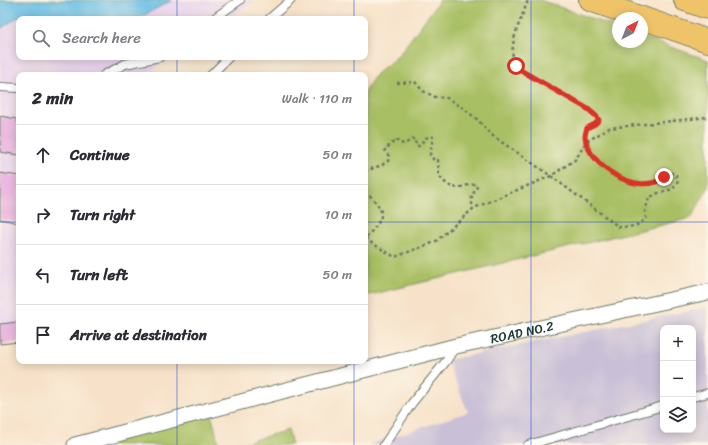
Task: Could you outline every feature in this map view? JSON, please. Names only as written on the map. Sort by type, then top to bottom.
[{"type":"main road","points":[[590,0],[625,12]]},
{"type":"main road","points":[[685,0],[708,8]]},
{"type":"main road","points":[[648,20],[708,41]]},
{"type":"street","name":"ROAD NO.2","points":[[75,445],[456,346],[708,292]]},
{"type":"lane","points":[[217,16],[240,0]]},
{"type":"lane","points":[[272,16],[290,0]]},
{"type":"lane","points":[[110,72],[125,64],[145,60]]},
{"type":"lane","points":[[214,72],[226,60]]},
{"type":"lane","points":[[0,87],[16,88]]},
{"type":"lane","points":[[384,445],[412,403],[447,360],[456,346]]},
{"type":"lane","points":[[696,396],[708,393]]},
{"type":"lane","points":[[528,445],[660,407]]},
{"type":"path","points":[[397,83],[414,82],[423,91],[435,97],[447,98],[478,120],[490,134],[551,176],[619,227],[632,227],[643,223],[646,218],[645,211],[649,198],[660,192],[672,190],[676,186],[678,180],[676,175],[671,173],[658,182],[640,184],[623,180],[608,171],[592,154],[586,142],[585,136],[587,128],[599,120],[596,116],[588,109],[522,71],[516,66],[513,59],[514,42],[528,0]]},
{"type":"path","points":[[368,241],[395,257],[435,242],[474,208],[551,176],[576,159],[586,142],[609,128],[708,117]]},
{"type":"path","points":[[368,170],[382,165],[388,161],[389,156],[385,151],[385,148],[392,145],[394,141],[405,144],[415,138],[416,146],[419,146],[426,138],[430,136],[432,137],[430,155],[433,159],[438,160],[439,176],[450,186],[458,188],[476,184],[477,187],[472,195],[471,202],[474,208]]},
{"type":"path","points":[[368,194],[376,201],[381,214],[380,221],[368,235]]},
{"type":"shaded area","points":[[172,0],[254,0],[231,16],[143,16]]},
{"type":"shaded area","points":[[16,18],[16,60],[167,60],[149,72],[16,72],[16,342],[0,345],[0,29]]},
{"type":"shaded area","points":[[708,307],[708,445],[368,445],[468,412],[447,360]]},
{"type":"green space","points":[[440,0],[540,0],[612,26],[612,48],[648,48],[648,39],[708,60],[708,188],[691,218],[368,295],[368,86],[376,74],[398,56]]},
{"type":"green space","points":[[210,410],[219,445],[73,445]]},
{"type":"green space","points":[[288,430],[292,445],[237,445]]},
{"type":"water","points":[[0,0],[172,0],[143,16],[16,16],[16,18],[0,29]]},
{"type":"building","points":[[0,116],[16,119],[16,155],[0,152]]},
{"type":"building","points":[[0,173],[16,176],[16,222],[0,219]]},
{"type":"building","points":[[16,322],[16,342],[0,344],[0,324]]},
{"type":"route","points":[[516,66],[522,71],[588,109],[596,116],[599,120],[587,128],[585,136],[586,142],[592,154],[608,171],[623,180],[640,184],[658,182],[664,177]]}]
